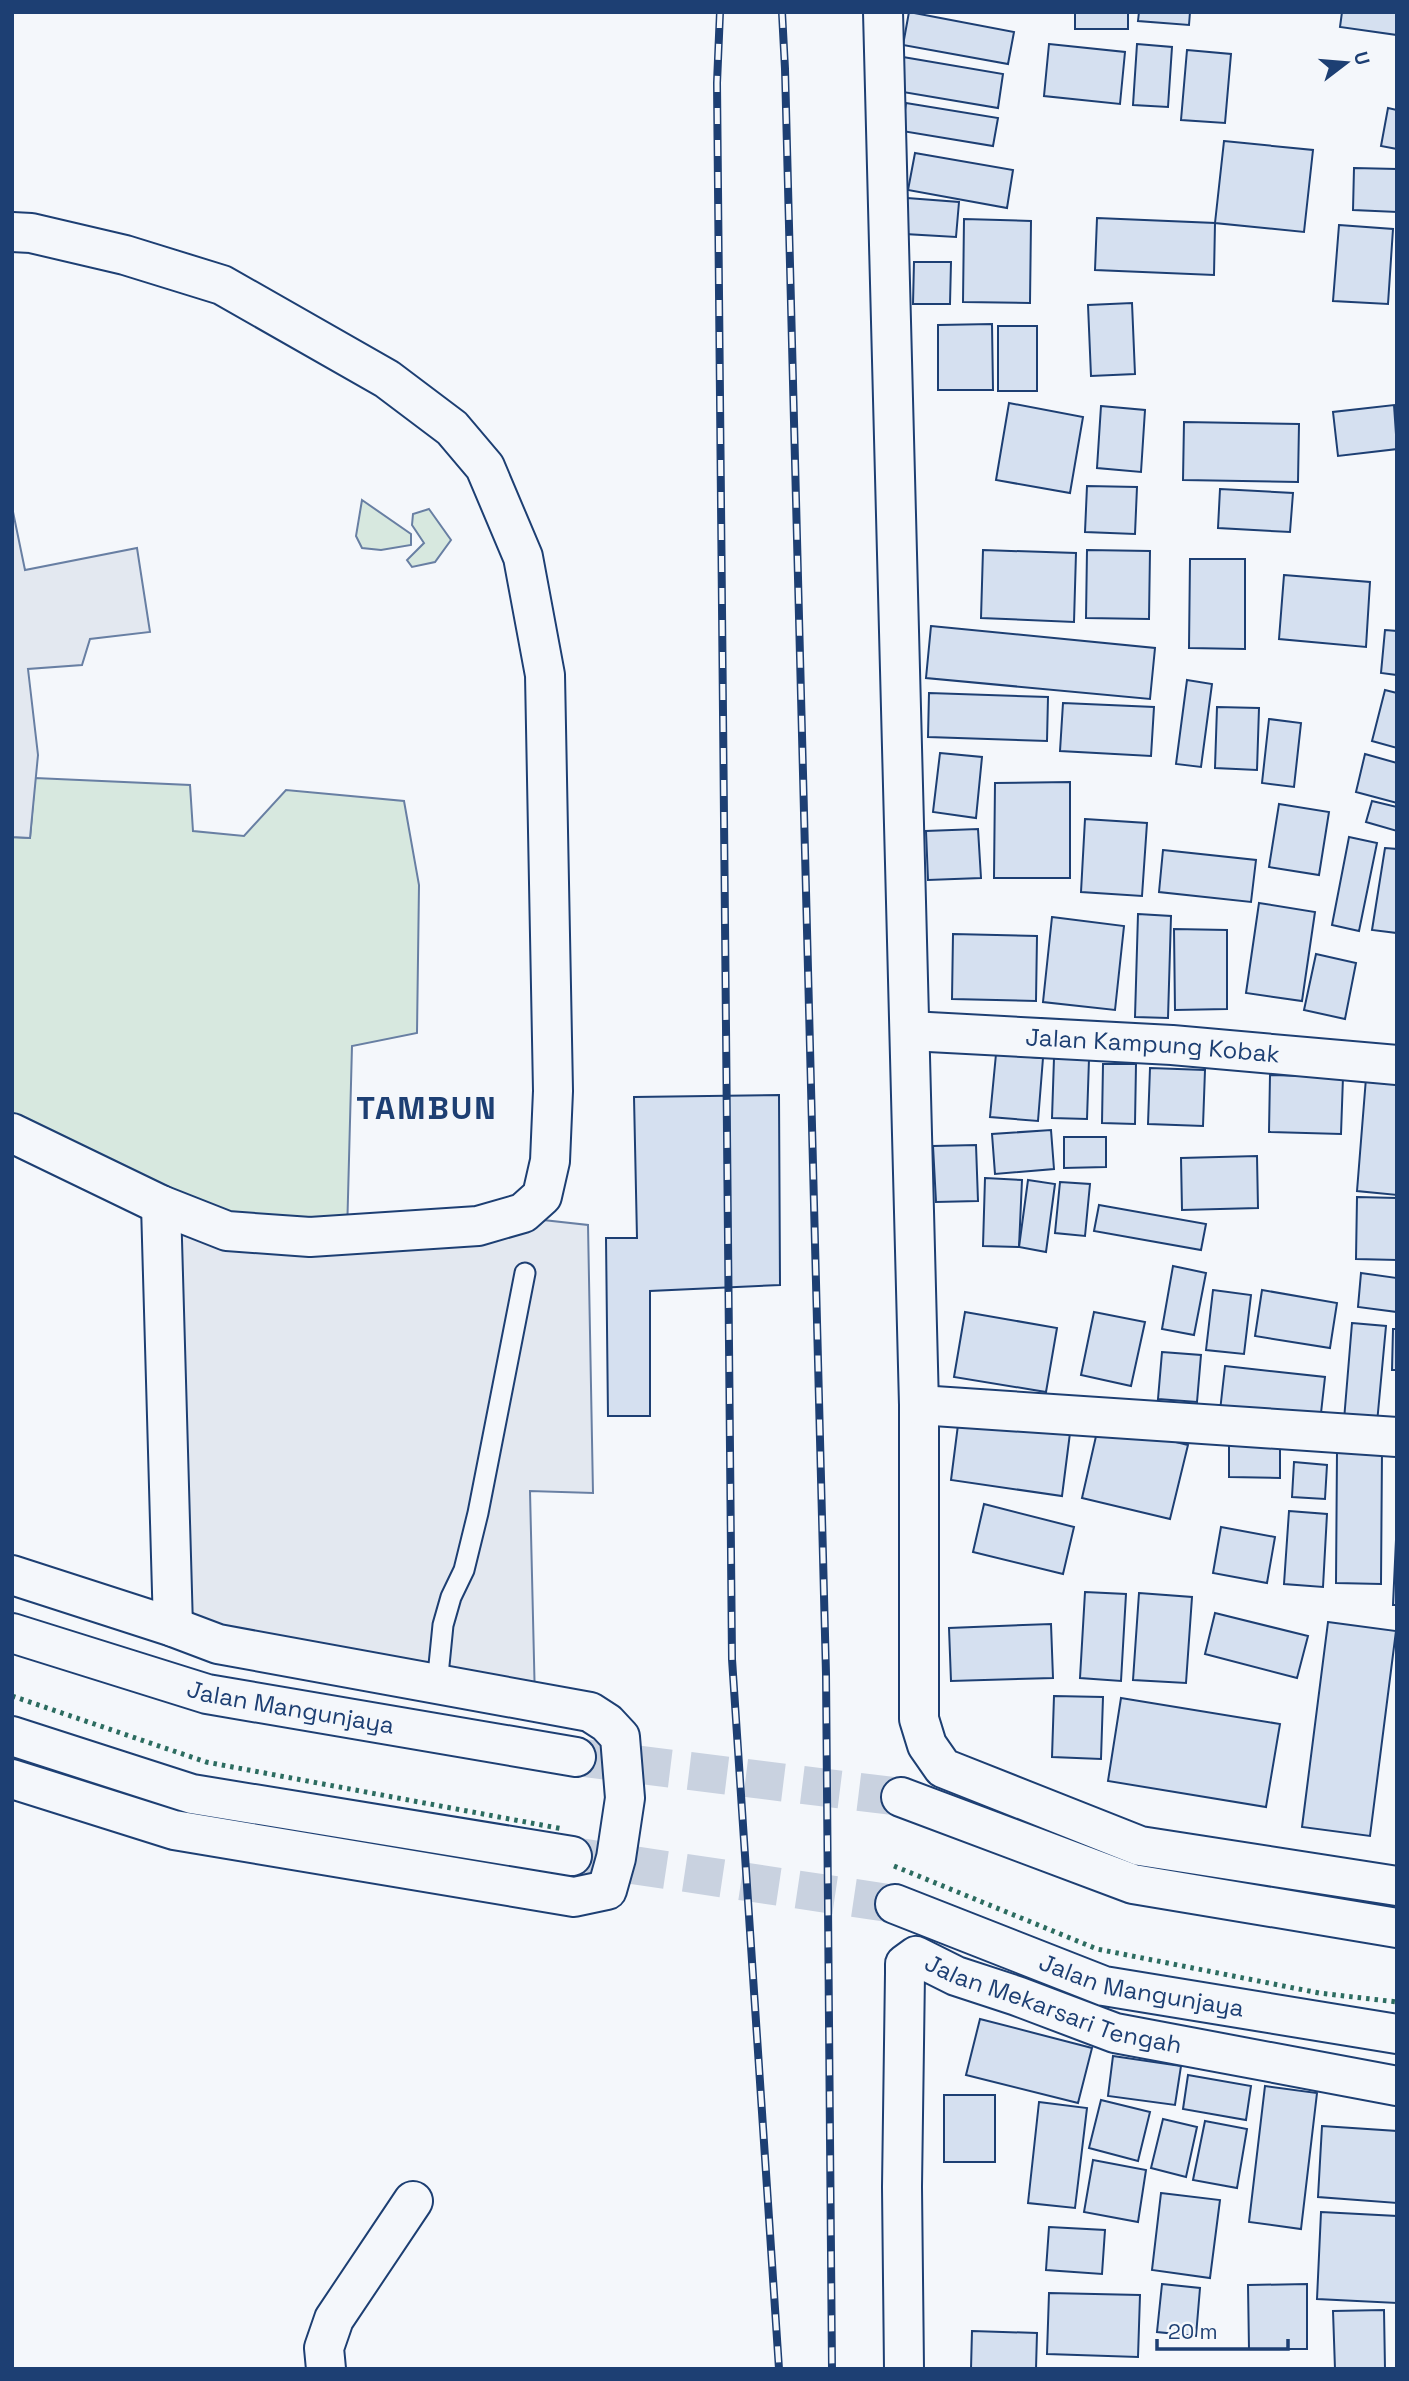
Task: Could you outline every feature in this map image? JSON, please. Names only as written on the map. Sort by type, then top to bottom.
[{"type":"street","points":[[883,12],[919,1405],[919,1719],[927,1745],[943,1768],[1140,1846],[1397,1886]]},
{"type":"street","points":[[12,232],[31,233],[125,255],[222,285],[387,379],[452,428],[485,467],[523,557],[545,675],[553,1091],[551,1161],[542,1196],[523,1213],[478,1226],[310,1237],[227,1231],[161,1205],[12,1133]]},
{"type":"street","name":"Jalan Kampung Kobak","points":[[910,1031],[1172,1045],[1397,1065]]},
{"type":"street","points":[[161,1205],[173,1627]]},
{"type":"street","points":[[919,1405],[1397,1437]]},
{"type":"street","points":[[12,1575],[218,1644],[590,1712],[607,1723],[620,1737],[625,1798],[616,1858],[607,1890],[574,1897],[174,1830],[12,1779]]},
{"type":"street","name":"Jalan Mangunjaya","points":[[12,1633],[207,1694],[576,1756]]},
{"type":"street","points":[[12,1736],[192,1794],[572,1856]]},
{"type":"street","points":[[901,1797],[1133,1884],[1397,1928]]},
{"type":"street","name":"Jalan Mangunjaya","points":[[895,1903],[1104,1986],[1397,2034]]},
{"type":"street","name":"Jalan Mekarsari Tengah","points":[[904,2369],[902,2188],[905,1964],[916,1956],[956,1976],[1115,2033],[1397,2086]]},
{"type":"street","points":[[326,2369],[324,2348],[334,2319],[413,2201]]},
{"type":"lane","points":[[437,1685],[443,1625],[450,1597],[464,1570],[478,1513],[525,1273]]},
{"type":"shaded area","points":[[362,500],[411,534],[411,545],[381,550],[362,548],[356,536]]},
{"type":"shaded area","points":[[12,507],[25,570],[137,548],[150,632],[90,639],[82,665],[28,669],[38,755],[30,838],[12,837]]},
{"type":"shaded area","points":[[429,509],[451,540],[435,562],[412,567],[407,560],[424,543],[412,525],[413,514]]},
{"type":"shaded area","points":[[35,778],[190,785],[193,831],[244,836],[286,790],[404,801],[419,885],[417,1033],[352,1046],[347,1235],[227,1231],[12,1133],[12,837],[30,838]]},
{"type":"shaded area","points":[[161,1205],[227,1231],[525,1218],[588,1225],[593,1493],[530,1491],[535,1702],[173,1627]]},
{"type":"building","points":[[909,12],[1014,32],[1008,64],[903,45]]},
{"type":"building","points":[[1075,12],[1128,12],[1128,29],[1075,29]]},
{"type":"building","points":[[1139,12],[1190,12],[1189,25],[1138,21]]},
{"type":"building","points":[[1342,12],[1397,12],[1397,35],[1340,27]]},
{"type":"building","points":[[1049,44],[1125,52],[1120,104],[1044,96]]},
{"type":"building","points":[[1137,44],[1172,47],[1168,107],[1133,105]]},
{"type":"building","points":[[1187,50],[1231,54],[1225,123],[1181,120]]},
{"type":"building","points":[[903,57],[1003,74],[998,108],[897,91]]},
{"type":"building","points":[[906,103],[998,118],[993,146],[902,131]]},
{"type":"building","points":[[1388,108],[1397,110],[1397,149],[1381,146]]},
{"type":"building","points":[[1224,141],[1313,150],[1304,232],[1215,223]]},
{"type":"building","points":[[915,153],[1013,170],[1007,208],[908,190]]},
{"type":"building","points":[[1354,168],[1397,169],[1397,212],[1353,210]]},
{"type":"building","points":[[907,198],[959,202],[956,237],[905,234]]},
{"type":"building","points":[[1097,218],[1215,223],[1214,275],[1095,270]]},
{"type":"building","points":[[964,219],[1031,221],[1030,303],[963,302]]},
{"type":"building","points":[[1339,225],[1393,229],[1388,304],[1333,301]]},
{"type":"building","points":[[914,262],[951,262],[950,304],[913,304]]},
{"type":"building","points":[[1132,303],[1135,374],[1091,376],[1088,305]]},
{"type":"building","points":[[992,324],[993,390],[938,390],[938,325]]},
{"type":"building","points":[[998,326],[1037,326],[1037,391],[998,391]]},
{"type":"building","points":[[1009,403],[1083,417],[1070,493],[996,480]]},
{"type":"building","points":[[1394,405],[1397,449],[1338,456],[1333,412]]},
{"type":"building","points":[[1101,406],[1145,410],[1141,472],[1097,468]]},
{"type":"building","points":[[1184,422],[1299,424],[1298,482],[1183,480]]},
{"type":"building","points":[[1087,486],[1137,487],[1135,534],[1085,532]]},
{"type":"building","points":[[1220,489],[1293,493],[1290,532],[1218,528]]},
{"type":"building","points":[[983,550],[1076,553],[1074,622],[981,618]]},
{"type":"building","points":[[1087,550],[1150,551],[1149,619],[1086,618]]},
{"type":"building","points":[[1190,559],[1245,559],[1245,649],[1189,648]]},
{"type":"building","points":[[1284,575],[1370,582],[1366,647],[1279,639]]},
{"type":"building","points":[[931,626],[1155,648],[1150,699],[926,678]]},
{"type":"building","points":[[1385,630],[1397,631],[1397,675],[1381,673]]},
{"type":"building","points":[[1187,680],[1212,684],[1201,767],[1176,764]]},
{"type":"building","points":[[1385,690],[1397,693],[1397,748],[1372,741]]},
{"type":"building","points":[[929,693],[1048,697],[1047,741],[928,737]]},
{"type":"building","points":[[1063,703],[1154,707],[1151,756],[1060,751]]},
{"type":"building","points":[[1217,707],[1259,708],[1257,770],[1215,768]]},
{"type":"building","points":[[1269,719],[1301,723],[1294,787],[1262,783]]},
{"type":"building","points":[[940,753],[982,757],[976,818],[933,812]]},
{"type":"building","points":[[1365,754],[1397,763],[1397,803],[1356,792]]},
{"type":"building","points":[[1070,782],[1070,878],[994,878],[995,783]]},
{"type":"building","points":[[1372,801],[1397,807],[1397,831],[1366,822]]},
{"type":"building","points":[[1279,804],[1329,812],[1319,875],[1269,867]]},
{"type":"building","points":[[1085,819],[1147,823],[1142,896],[1081,892]]},
{"type":"building","points":[[978,829],[981,878],[928,880],[926,831]]},
{"type":"building","points":[[1349,837],[1377,843],[1359,931],[1332,925]]},
{"type":"building","points":[[1385,848],[1397,849],[1397,933],[1372,930]]},
{"type":"building","points":[[1163,850],[1256,860],[1251,902],[1159,892]]},
{"type":"building","points":[[1259,903],[1315,912],[1302,1001],[1246,993]]},
{"type":"building","points":[[1138,914],[1171,916],[1168,1018],[1135,1017]]},
{"type":"building","points":[[1052,917],[1124,926],[1115,1010],[1043,1002]]},
{"type":"building","points":[[1174,929],[1227,930],[1227,1009],[1175,1010]]},
{"type":"building","points":[[953,934],[1037,936],[1036,1001],[952,999]]},
{"type":"building","points":[[1316,954],[1356,963],[1345,1019],[1304,1010]]},
{"type":"building","points":[[996,1054],[1043,1058],[1038,1121],[990,1117]]},
{"type":"building","points":[[1054,1058],[1089,1059],[1087,1119],[1052,1118]]},
{"type":"building","points":[[1103,1064],[1136,1064],[1135,1124],[1102,1123]]},
{"type":"building","points":[[1150,1068],[1205,1070],[1203,1126],[1148,1124]]},
{"type":"building","points":[[1270,1075],[1343,1077],[1341,1134],[1269,1132]]},
{"type":"building","points":[[1366,1078],[1397,1080],[1397,1195],[1357,1191]]},
{"type":"building","points":[[779,1095],[780,1285],[650,1291],[650,1416],[608,1416],[606,1238],[637,1238],[634,1097]]},
{"type":"building","points":[[1051,1130],[1054,1169],[995,1174],[992,1134]]},
{"type":"building","points":[[1064,1137],[1106,1137],[1106,1167],[1064,1168]]},
{"type":"building","points":[[976,1145],[978,1201],[936,1202],[933,1146]]},
{"type":"building","points":[[1257,1156],[1258,1208],[1182,1210],[1181,1158]]},
{"type":"building","points":[[985,1178],[1022,1180],[1019,1247],[983,1246]]},
{"type":"building","points":[[1028,1180],[1055,1184],[1046,1252],[1019,1247]]},
{"type":"building","points":[[1060,1182],[1090,1184],[1085,1236],[1055,1233]]},
{"type":"building","points":[[1357,1197],[1397,1198],[1397,1260],[1356,1259]]},
{"type":"building","points":[[1099,1205],[1206,1224],[1201,1250],[1094,1231]]},
{"type":"building","points":[[1173,1266],[1206,1273],[1194,1335],[1162,1329]]},
{"type":"building","points":[[1361,1273],[1397,1278],[1397,1312],[1358,1307]]},
{"type":"building","points":[[1213,1290],[1251,1295],[1244,1354],[1206,1350]]},
{"type":"building","points":[[1262,1290],[1337,1303],[1330,1348],[1255,1336]]},
{"type":"building","points":[[965,1312],[1057,1328],[1046,1392],[954,1377]]},
{"type":"building","points":[[1094,1312],[1145,1322],[1131,1386],[1081,1375]]},
{"type":"building","points":[[1352,1323],[1386,1326],[1377,1423],[1344,1420]]},
{"type":"building","points":[[1393,1329],[1397,1329],[1397,1370],[1392,1370]]},
{"type":"building","points":[[1162,1352],[1201,1355],[1197,1402],[1158,1399]]},
{"type":"building","points":[[1225,1366],[1325,1377],[1320,1422],[1220,1411]]},
{"type":"building","points":[[959,1417],[1070,1433],[1062,1496],[951,1480]]},
{"type":"building","points":[[1099,1423],[1188,1445],[1170,1519],[1082,1498]]},
{"type":"building","points":[[1229,1435],[1280,1435],[1280,1478],[1229,1477]]},
{"type":"building","points":[[1337,1450],[1382,1451],[1381,1584],[1336,1583]]},
{"type":"building","points":[[1294,1462],[1327,1465],[1325,1499],[1292,1497]]},
{"type":"building","points":[[984,1504],[1074,1527],[1063,1574],[973,1552]]},
{"type":"building","points":[[1289,1511],[1327,1514],[1323,1587],[1284,1584]]},
{"type":"building","points":[[1397,1518],[1397,1605],[1393,1605]]},
{"type":"building","points":[[1221,1527],[1275,1537],[1267,1583],[1213,1573]]},
{"type":"building","points":[[1085,1592],[1126,1594],[1121,1681],[1080,1678]]},
{"type":"building","points":[[1139,1593],[1192,1597],[1186,1683],[1133,1680]]},
{"type":"building","points":[[1215,1613],[1308,1636],[1297,1678],[1205,1654]]},
{"type":"building","points":[[1328,1622],[1396,1631],[1370,1836],[1302,1827]]},
{"type":"building","points":[[1051,1624],[1053,1678],[951,1681],[949,1628]]},
{"type":"building","points":[[1054,1696],[1103,1697],[1101,1759],[1052,1757]]},
{"type":"building","points":[[1121,1698],[1280,1724],[1266,1807],[1108,1781]]},
{"type":"building","points":[[980,2019],[1092,2048],[1078,2103],[966,2075]]},
{"type":"building","points":[[1113,2056],[1181,2066],[1175,2105],[1108,2096]]},
{"type":"building","points":[[1188,2075],[1251,2086],[1246,2120],[1183,2109]]},
{"type":"building","points":[[1265,2086],[1317,2093],[1301,2229],[1249,2222]]},
{"type":"building","points":[[944,2095],[995,2095],[995,2162],[944,2162]]},
{"type":"building","points":[[1101,2100],[1150,2112],[1138,2161],[1089,2148]]},
{"type":"building","points":[[1039,2102],[1087,2108],[1075,2208],[1028,2203]]},
{"type":"building","points":[[1163,2119],[1197,2127],[1186,2177],[1151,2168]]},
{"type":"building","points":[[1205,2121],[1247,2129],[1237,2188],[1193,2180]]},
{"type":"building","points":[[1322,2126],[1397,2131],[1397,2203],[1318,2197]]},
{"type":"building","points":[[1093,2160],[1146,2170],[1138,2222],[1084,2212]]},
{"type":"building","points":[[1161,2193],[1220,2200],[1210,2278],[1152,2270]]},
{"type":"building","points":[[1321,2212],[1397,2216],[1397,2303],[1317,2299]]},
{"type":"building","points":[[1049,2227],[1105,2230],[1102,2274],[1046,2270]]},
{"type":"building","points":[[1162,2284],[1200,2288],[1196,2336],[1157,2332]]},
{"type":"building","points":[[1307,2284],[1307,2349],[1249,2349],[1248,2285]]},
{"type":"building","points":[[1049,2293],[1140,2295],[1138,2357],[1047,2354]]},
{"type":"building","points":[[1384,2310],[1385,2369],[1335,2369],[1333,2311]]},
{"type":"building","points":[[972,2331],[1037,2333],[1036,2369],[971,2369]]},
{"type":"tunnel","points":[[576,1757],[901,1797]]},
{"type":"tunnel","points":[[572,1856],[895,1904]]},
{"type":"railway","points":[[720,12],[717,83],[732,1659],[779,2369]]},
{"type":"railway","points":[[782,12],[826,1674],[832,2369]]},
{"type":"hedge","points":[[12,1696],[206,1762],[563,1829]]},
{"type":"hedge","points":[[894,1866],[1097,1949],[1319,1993],[1397,2002]]},
{"type":"district","name":"TAMBUN","points":[[427,1108]]}]
